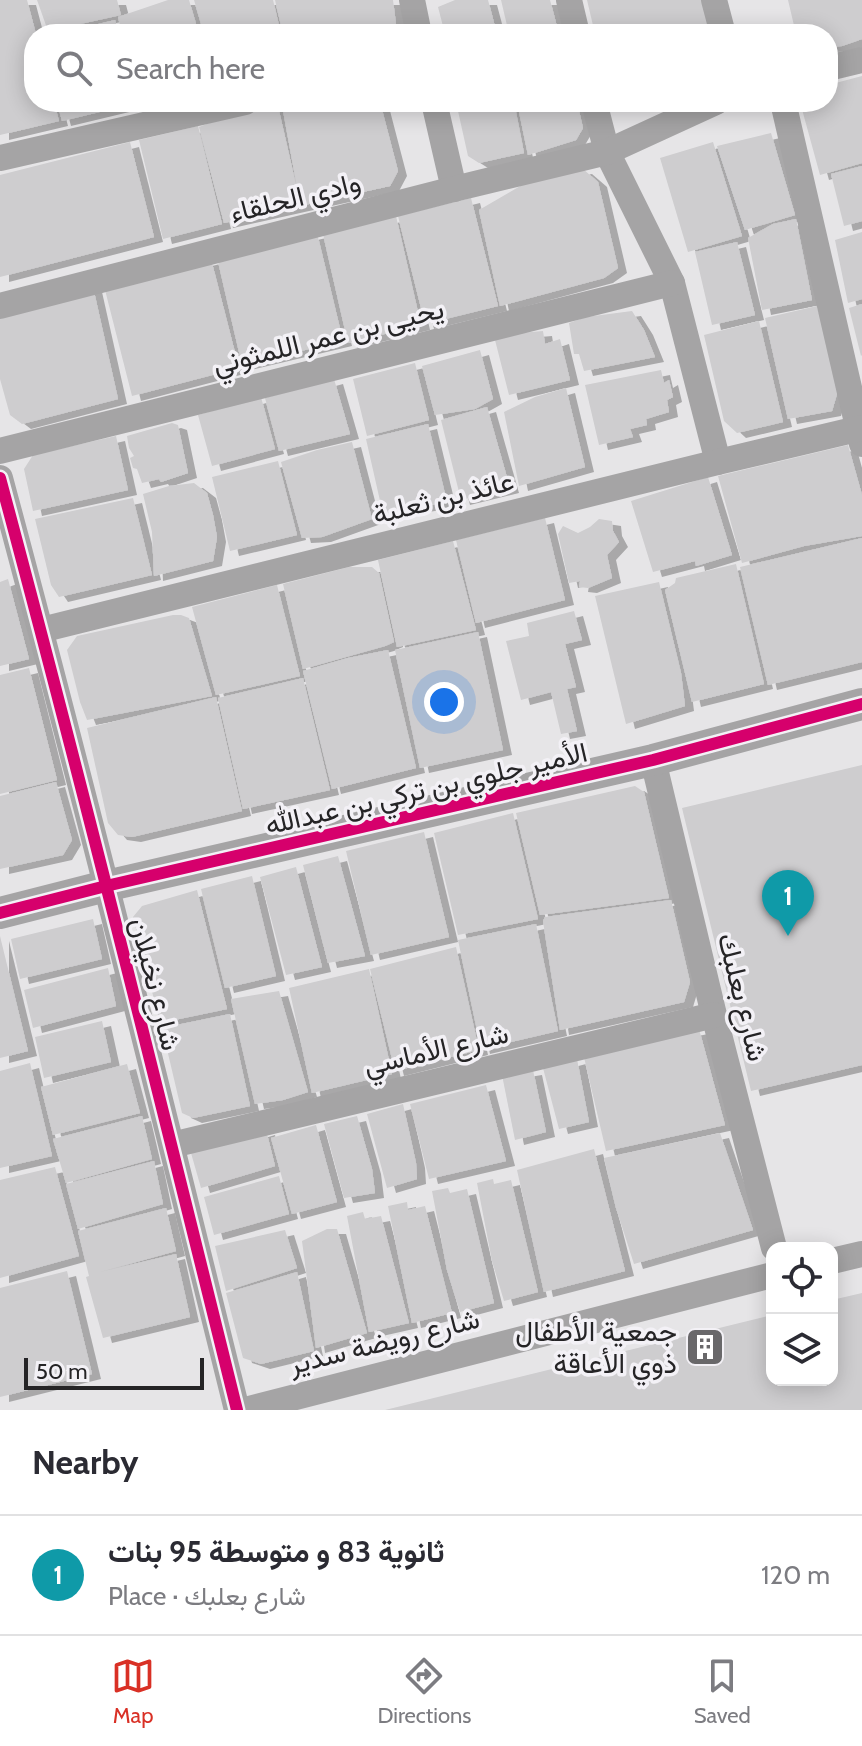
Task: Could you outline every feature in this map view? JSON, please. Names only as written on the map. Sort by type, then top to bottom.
[{"type":"street","points":[[412,0],[417,24]]},
{"type":"street","points":[[569,0],[575,24]]},
{"type":"street","points":[[714,0],[720,24]]},
{"type":"street","points":[[838,66],[862,60]]},
{"type":"street","points":[[0,158],[201,112]]},
{"type":"street","points":[[436,112],[454,189]]},
{"type":"street","points":[[597,112],[607,152],[672,283],[718,462]]},
{"type":"street","name":"وادي الحلقاء","points":[[0,306],[607,152],[694,112]]},
{"type":"street","points":[[785,112],[861,434]]},
{"type":"street","name":"يحيى بن عمر اللمثوني","points":[[0,451],[672,283]]},
{"type":"street","name":"عائذ بن ثعلبة","points":[[41,630],[718,462],[861,434]]},
{"type":"street","name":"شارع نخيلان","points":[[0,478],[237,1410]]},
{"type":"street","name":"الأمير جلوي بن تركي بن عبدالله","points":[[0,913],[653,760],[862,704]]},
{"type":"street","name":"شارع بعلبك","points":[[653,760],[772,1242]]},
{"type":"street","name":"شارع الأماسي","points":[[172,1145],[714,1015]]},
{"type":"street","points":[[838,1260],[862,1254]]},
{"type":"street","name":"شارع رويضة سدير","points":[[245,1410],[766,1277]]},
{"type":"building","points":[[0,0],[27,0],[33,24],[24,24],[24,112],[57,112],[59,121],[0,135]]},
{"type":"building","points":[[37,0],[117,0],[121,15],[80,24],[46,24]]},
{"type":"building","points":[[168,0],[189,0],[196,24],[120,24],[118,17]]},
{"type":"building","points":[[194,0],[273,0],[279,24],[201,24]]},
{"type":"building","points":[[275,0],[393,0],[396,24],[281,24]]},
{"type":"building","points":[[455,0],[488,0],[494,24],[442,24],[438,7]]},
{"type":"building","points":[[501,0],[550,0],[556,24],[507,24]]},
{"type":"building","points":[[587,0],[701,0],[707,24],[593,24]]},
{"type":"building","points":[[788,0],[862,0],[862,39],[838,46],[838,24],[794,24]]},
{"type":"building","points":[[862,76],[862,163],[820,175],[803,112],[838,112],[838,82]]},
{"type":"building","points":[[60,112],[100,112],[62,121]]},
{"type":"building","points":[[237,112],[279,112],[299,198],[283,112],[383,112],[398,171],[390,186],[224,223],[199,127]]},
{"type":"building","points":[[458,112],[516,112],[524,153],[479,163],[468,156]]},
{"type":"building","points":[[519,112],[579,112],[583,128],[576,140],[528,155]]},
{"type":"building","points":[[198,126],[222,224],[163,239],[139,140]]},
{"type":"building","points":[[771,133],[795,215],[745,230],[717,146]]},
{"type":"building","points":[[130,142],[154,237],[0,277],[0,175]]},
{"type":"building","points":[[713,142],[742,236],[688,252],[660,158]]},
{"type":"building","points":[[862,166],[862,221],[844,226],[831,174]]},
{"type":"building","points":[[583,169],[598,182],[618,268],[604,278],[500,306],[479,210],[534,178]]},
{"type":"building","points":[[471,198],[498,306],[425,324],[398,216]]},
{"type":"building","points":[[396,216],[421,325],[348,343],[323,234]]},
{"type":"building","points":[[796,219],[812,300],[762,310],[748,238],[773,224]]},
{"type":"building","points":[[862,232],[862,299],[848,303],[835,240]]},
{"type":"building","points":[[317,233],[343,341],[242,365],[217,257]]},
{"type":"building","points":[[737,242],[755,315],[712,325],[695,252]]},
{"type":"building","points":[[211,259],[239,368],[132,396],[104,286]]},
{"type":"building","points":[[93,287],[118,399],[22,424],[10,415],[0,379],[0,313]]},
{"type":"building","points":[[862,304],[862,355],[861,356],[849,308]]},
{"type":"building","points":[[817,306],[837,394],[832,411],[788,419],[765,318]]},
{"type":"building","points":[[632,311],[655,357],[584,371],[579,354],[574,354],[569,323],[586,317]]},
{"type":"building","points":[[759,321],[783,422],[737,433],[724,421],[704,335]]},
{"type":"building","points":[[543,331],[545,344],[560,339],[570,380],[509,395],[495,340]]},
{"type":"building","points":[[480,350],[493,399],[475,409],[435,415],[422,366]]},
{"type":"building","points":[[415,363],[429,420],[367,436],[353,379]]},
{"type":"building","points":[[661,370],[664,383],[669,380],[673,397],[667,400],[669,412],[646,419],[647,425],[630,429],[633,437],[599,445],[585,385]]},
{"type":"building","points":[[334,379],[350,434],[279,451],[265,398]]},
{"type":"building","points":[[566,388],[585,467],[519,486],[504,412],[535,397]]},
{"type":"building","points":[[261,397],[275,449],[212,466],[198,415]]},
{"type":"building","points":[[487,407],[510,488],[461,500],[441,420]]},
{"type":"building","points":[[172,423],[178,425],[188,473],[161,482],[159,479],[142,483],[137,469],[133,468],[130,458],[134,456],[127,436]]},
{"type":"building","points":[[428,424],[447,502],[383,514],[366,439]]},
{"type":"building","points":[[116,436],[128,490],[33,511],[24,469],[33,455]]},
{"type":"building","points":[[352,442],[372,519],[322,537],[302,538],[281,462]]},
{"type":"building","points":[[848,445],[862,495],[862,536],[804,546],[742,563],[718,476]]},
{"type":"building","points":[[278,461],[297,535],[230,551],[212,477]]},
{"type":"building","points":[[708,477],[732,555],[696,566],[695,561],[653,572],[631,501]]},
{"type":"building","points":[[194,483],[207,493],[213,515],[217,537],[213,561],[154,576],[152,532],[143,494]]},
{"type":"building","points":[[133,498],[152,575],[59,597],[51,585],[35,519]]},
{"type":"building","points":[[545,518],[565,600],[476,623],[456,540]]},
{"type":"building","points":[[599,519],[612,521],[619,542],[607,555],[612,578],[588,588],[579,587],[580,581],[569,583],[558,534],[563,526],[578,533]]},
{"type":"building","points":[[862,538],[862,662],[768,685],[740,567]]},
{"type":"building","points":[[453,541],[476,630],[397,647],[378,560]]},
{"type":"building","points":[[736,564],[764,684],[692,702],[665,590],[675,583],[676,578]]},
{"type":"building","points":[[349,567],[372,567],[379,573],[394,642],[303,669],[283,584]]},
{"type":"building","points":[[8,579],[29,659],[0,666],[0,582]]},
{"type":"building","points":[[659,582],[681,673],[685,706],[626,724],[595,596]]},
{"type":"building","points":[[277,585],[300,676],[216,695],[192,607]]},
{"type":"building","points":[[574,611],[582,640],[565,644],[576,687],[567,689],[577,731],[561,734],[551,692],[521,700],[506,641],[529,636],[527,623]]},
{"type":"building","points":[[173,615],[189,618],[212,696],[87,720],[67,650],[77,636]]},
{"type":"building","points":[[478,632],[503,750],[420,768],[395,650]]},
{"type":"building","points":[[388,650],[416,768],[332,789],[303,671]]},
{"type":"building","points":[[29,668],[57,780],[0,794],[0,675]]},
{"type":"building","points":[[303,678],[330,790],[243,809],[218,698]]},
{"type":"building","points":[[216,697],[242,811],[132,837],[118,835],[108,823],[87,728]]},
{"type":"building","points":[[862,765],[862,1065],[751,1091],[682,808]]},
{"type":"building","points":[[56,782],[72,840],[63,855],[0,869],[0,796]]},
{"type":"building","points":[[635,786],[644,792],[669,898],[540,915],[516,813]]},
{"type":"building","points":[[513,813],[538,919],[458,935],[434,833]]},
{"type":"building","points":[[424,832],[449,937],[371,955],[346,851]]},
{"type":"building","points":[[338,856],[365,956],[328,963],[303,865]]},
{"type":"building","points":[[296,867],[322,967],[286,975],[260,877]]},
{"type":"building","points":[[252,876],[276,976],[225,988],[201,889]]},
{"type":"building","points":[[197,890],[227,1009],[160,1023],[133,917],[142,906]]},
{"type":"building","points":[[671,900],[690,982],[684,1002],[560,1030],[543,921],[545,917]]},
{"type":"building","points":[[93,919],[102,959],[20,979],[11,939]]},
{"type":"building","points":[[536,924],[558,1031],[481,1049],[458,940]]},
{"type":"building","points":[[0,936],[28,1051],[0,1058]]},
{"type":"building","points":[[456,947],[479,1050],[395,1071],[370,969]]},
{"type":"building","points":[[108,968],[116,1006],[33,1028],[24,990]]},
{"type":"building","points":[[369,969],[392,1074],[312,1093],[289,988]]},
{"type":"building","points":[[279,991],[308,1092],[255,1104],[231,999]]},
{"type":"building","points":[[230,1014],[250,1106],[193,1118],[182,1113],[162,1028]]},
{"type":"building","points":[[102,1021],[111,1062],[44,1078],[35,1037]]},
{"type":"building","points":[[699,1029],[725,1125],[606,1151],[583,1053]]},
{"type":"building","points":[[577,1059],[589,1122],[559,1129],[543,1068]]},
{"type":"building","points":[[30,1063],[52,1156],[0,1168],[0,1071]]},
{"type":"building","points":[[127,1064],[140,1113],[53,1135],[41,1087]]},
{"type":"building","points":[[533,1070],[546,1132],[515,1140],[502,1075]]},
{"type":"building","points":[[486,1085],[506,1161],[429,1179],[410,1104]]},
{"type":"building","points":[[403,1104],[417,1179],[387,1188],[367,1114]]},
{"type":"building","points":[[142,1116],[152,1159],[66,1183],[53,1139]]},
{"type":"building","points":[[357,1116],[372,1169],[375,1193],[344,1198],[324,1124]]},
{"type":"building","points":[[316,1125],[337,1202],[292,1214],[271,1138]]},
{"type":"building","points":[[266,1130],[275,1166],[201,1188],[191,1153]]},
{"type":"building","points":[[720,1133],[753,1230],[634,1264],[604,1158]]},
{"type":"building","points":[[594,1149],[625,1271],[544,1292],[517,1170]]},
{"type":"building","points":[[154,1161],[163,1204],[78,1229],[66,1184]]},
{"type":"building","points":[[55,1167],[79,1256],[0,1278],[0,1180]]},
{"type":"building","points":[[279,1176],[289,1214],[214,1235],[204,1197]]},
{"type":"building","points":[[493,1179],[494,1184],[511,1180],[538,1292],[504,1301],[492,1261],[477,1183]]},
{"type":"building","points":[[448,1188],[450,1193],[467,1189],[494,1303],[460,1312],[447,1270],[432,1191]]},
{"type":"building","points":[[407,1202],[408,1210],[425,1206],[452,1313],[412,1323],[388,1206]]},
{"type":"building","points":[[166,1208],[176,1251],[100,1272],[176,1254],[190,1317],[103,1338],[86,1277],[89,1276],[78,1231]]},
{"type":"building","points":[[363,1212],[365,1219],[381,1216],[409,1323],[369,1332],[347,1216]]},
{"type":"building","points":[[327,1229],[337,1229],[367,1333],[316,1348],[302,1241]]},
{"type":"building","points":[[285,1230],[297,1268],[226,1291],[215,1246]]},
{"type":"building","points":[[67,1271],[92,1374],[0,1397],[0,1288]]},
{"type":"building","points":[[297,1272],[314,1351],[261,1364],[243,1358],[226,1293]]},
{"type":"building","name":"جمعية الأطفال ذوي الأعاقة","points":[[862,1293],[862,1410],[385,1410],[766,1316],[766,1386],[838,1386],[838,1299]]},
{"type":"cycle path","points":[[0,478],[237,1410]]},
{"type":"cycle path","points":[[0,913],[653,760],[862,704]]},
{"type":"place","name":"ثانوية 83 و متوسطة 95 بنات","points":[[788,936]]},
{"type":"place","name":"جمعية الأطفال ذوي الأعاقة","points":[[705,1347]]}]
